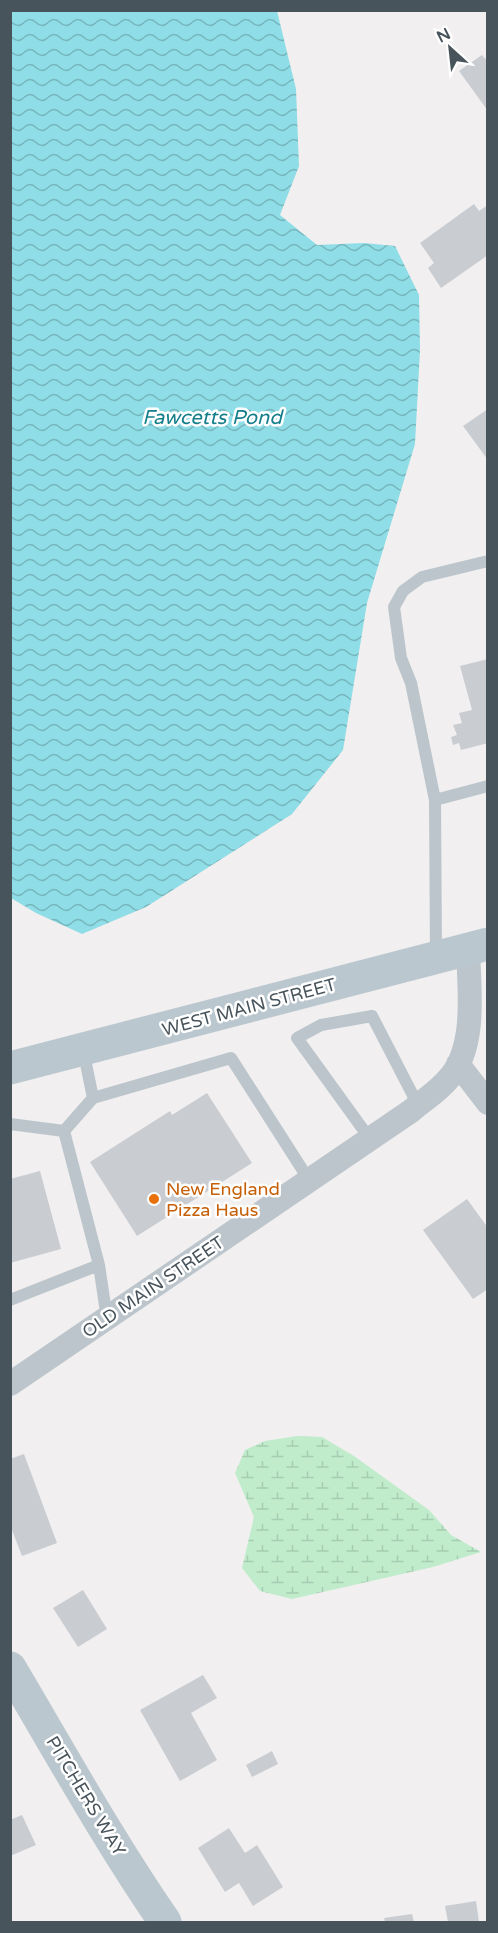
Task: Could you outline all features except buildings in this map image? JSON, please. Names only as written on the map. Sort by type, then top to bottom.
[{"type":"main road","name":"WEST MAIN STREET","points":[[10,1068],[478,947]]},
{"type":"main road","name":"PITCHERS WAY","points":[[12,1674],[165,1923]]},
{"type":"street","name":"OLD MAIN STREET","points":[[10,1384],[370,1139],[437,1090],[451,1076],[458,1064],[467,1037],[478,947]]},
{"type":"street","points":[[458,1064],[488,1103]]},
{"type":"lane","points":[[436,958],[435,800],[411,683],[401,657],[394,607],[404,591],[422,577],[488,561]]},
{"type":"lane","points":[[435,800],[488,786]]},
{"type":"lane","points":[[370,1139],[297,1038],[321,1025],[372,1016],[418,1105]]},
{"type":"lane","points":[[83,1049],[93,1098]]},
{"type":"lane","points":[[64,1131],[93,1098],[231,1058],[309,1180]]},
{"type":"lane","points":[[10,1124],[64,1131]]},
{"type":"lane","points":[[64,1131],[99,1265],[107,1319]]},
{"type":"lane","points":[[10,1300],[99,1265]]},
{"type":"green space","points":[[297,1436],[322,1437],[354,1456],[429,1510],[451,1535],[481,1552],[433,1567],[292,1599],[260,1591],[242,1568],[254,1517],[235,1473],[245,1450],[265,1441]]},
{"type":"water","name":"Fawcetts Pond","points":[[10,11],[277,11],[296,89],[299,166],[280,215],[317,245],[364,243],[395,246],[419,295],[420,350],[415,444],[367,603],[343,750],[292,814],[146,907],[82,934],[36,913],[11,898]]},
{"type":"place","name":"New England Pizza Haus","points":[[154,1199]]}]
